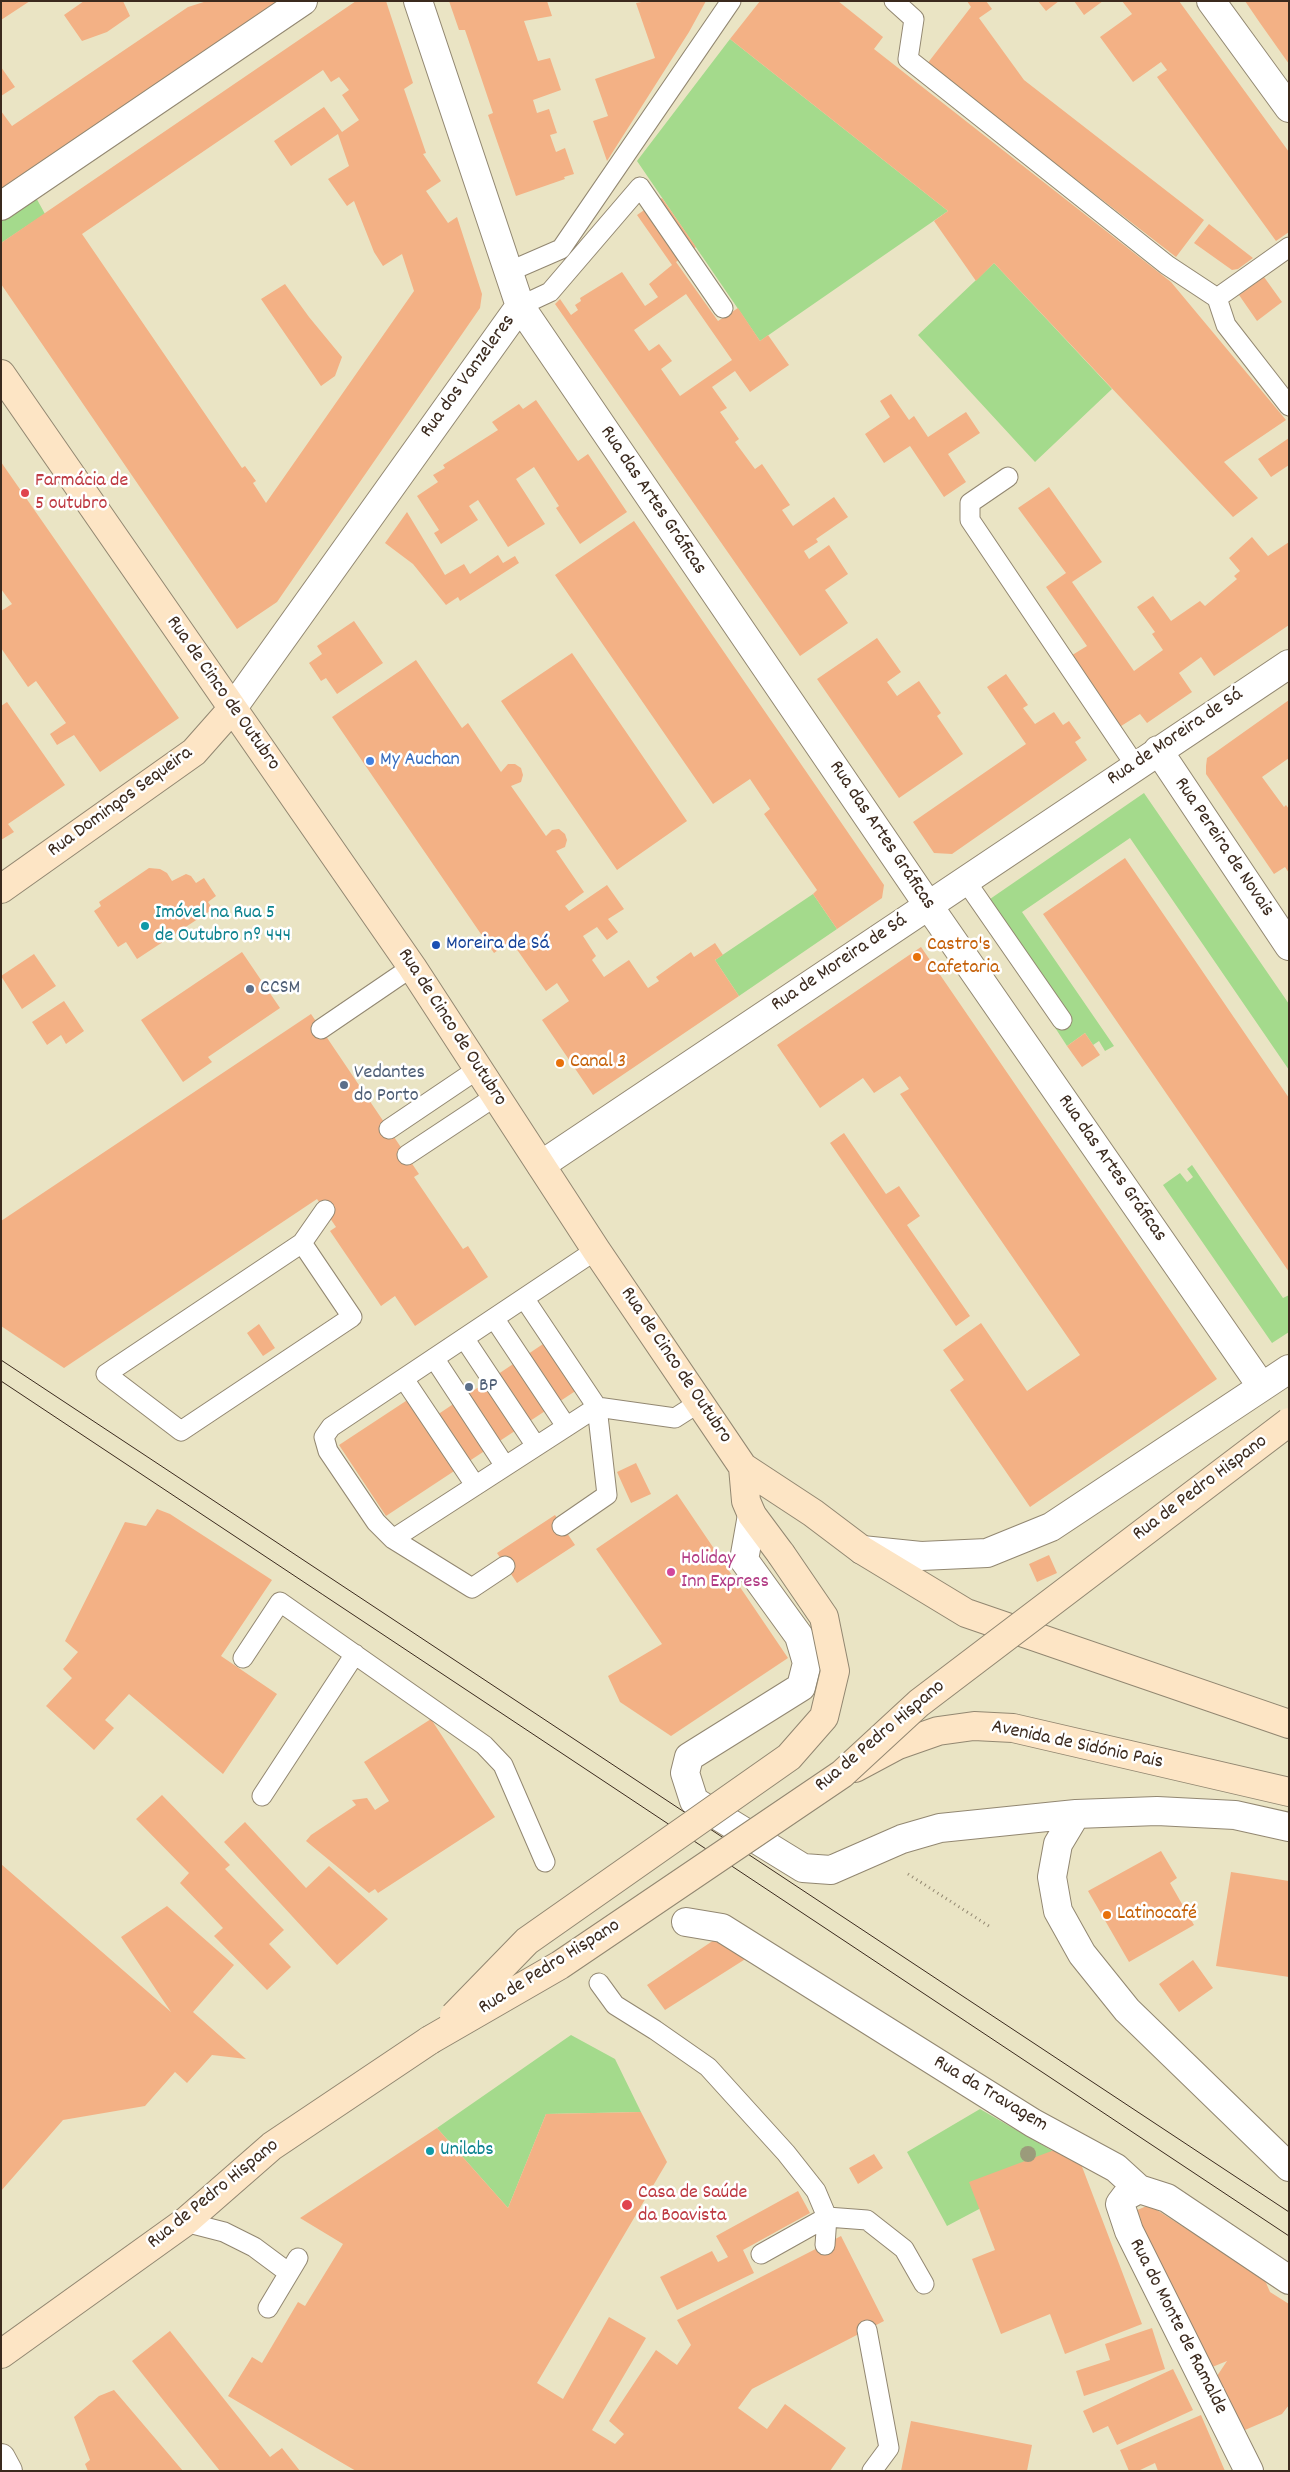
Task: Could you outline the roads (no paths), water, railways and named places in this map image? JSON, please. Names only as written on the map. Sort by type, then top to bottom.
[{"type":"main road","name":"Rua de Cinco de Outubro","points":[[1,374],[232,710],[412,967],[596,1250],[742,1467],[768,1486],[813,1512],[862,1550],[966,1613],[1289,1724]]},
{"type":"main road","name":"Rua Domingos Sequeira","points":[[1,888],[194,752],[232,710]]},
{"type":"main road","name":"Rua de Pedro Hispano","points":[[1,2354],[185,2222],[272,2146],[430,2040],[560,1966],[842,1774],[919,1703],[1289,1422]]},
{"type":"main road","name":"Rua de Pedro Hispano","points":[[430,2040],[527,1941],[788,1757],[824,1717],[835,1671],[824,1617],[752,1515],[746,1501],[742,1467]]},
{"type":"main road","name":"Avenida de Sidónio Pais","points":[[842,1774],[898,1745],[938,1731],[974,1726],[1013,1728],[1289,1792]]},
{"type":"street","points":[[1,206],[303,1]]},
{"type":"street","name":"Rua dos Vanzeleres","points":[[232,710],[520,306],[418,1]]},
{"type":"street","points":[[1211,1],[1289,108]]},
{"type":"street","name":"Rua das Artes Gráficas","points":[[520,306],[928,905],[1262,1387]]},
{"type":"street","name":"Rua de Moreira de Sá","points":[[541,1166],[1135,765],[1289,664]]},
{"type":"street","name":"Rua Pereira de Novais","points":[[1158,750],[1289,946]]},
{"type":"street","points":[[862,1550],[921,1556],[987,1553],[1051,1528],[1289,1369]]},
{"type":"street","points":[[752,1515],[744,1560],[799,1636],[807,1663],[801,1687],[689,1757],[685,1773],[694,1801],[802,1868],[831,1870],[902,1839],[940,1828],[1076,1814],[1157,1811],[1235,1815],[1289,1827]]},
{"type":"street","points":[[1076,1814],[1058,1844],[1052,1877],[1058,1911],[1082,1954],[1127,2010],[1289,2168]]},
{"type":"street","name":"Rua da Travagem","points":[[686,1922],[722,1928],[1033,2123],[1116,2168],[1139,2189],[1167,2198],[1289,2280]]},
{"type":"street","name":"Rua do Monte de Ramalde","points":[[1139,2189],[1126,2196],[1120,2204],[1129,2231],[1250,2471]]},
{"type":"street","points":[[1,2458],[8,2471]]},
{"type":"lane","points":[[508,272],[561,249],[731,1]]},
{"type":"lane","points":[[894,1],[914,19],[908,59],[1167,265],[1217,298],[1226,325],[1289,406]]},
{"type":"lane","points":[[520,306],[550,292],[640,187],[723,308]]},
{"type":"lane","points":[[1217,298],[1289,247]]},
{"type":"lane","points":[[1008,477],[970,503],[970,520],[1135,765]]},
{"type":"lane","points":[[965,880],[1062,1020]]},
{"type":"lane","points":[[321,1028],[412,967]]},
{"type":"lane","points":[[389,1130],[478,1069]]},
{"type":"lane","points":[[407,1155],[496,1096]]},
{"type":"lane","points":[[302,1243],[352,1317],[181,1431],[106,1374],[302,1243],[324,1210]]},
{"type":"lane","points":[[506,1566],[472,1588],[393,1539],[376,1522],[328,1451],[324,1437],[331,1427],[596,1250]]},
{"type":"lane","points":[[524,1298],[597,1407],[607,1495],[562,1526]]},
{"type":"lane","points":[[494,1318],[566,1426]]},
{"type":"lane","points":[[464,1338],[536,1446]]},
{"type":"lane","points":[[434,1358],[505,1466]]},
{"type":"lane","points":[[404,1378],[475,1485]]},
{"type":"lane","points":[[393,1539],[597,1407],[675,1418],[700,1402]]},
{"type":"lane","points":[[242,1658],[280,1602],[484,1744],[503,1765],[545,1862]]},
{"type":"lane","points":[[262,1796],[354,1654]]},
{"type":"lane","points":[[599,1983],[615,2005],[656,2030],[708,2067],[786,2153],[816,2191],[827,2217],[825,2245]]},
{"type":"lane","points":[[761,2254],[827,2217],[867,2220],[904,2249],[924,2284]]},
{"type":"lane","points":[[185,2222],[224,2232],[293,2266],[268,2308]]},
{"type":"lane","points":[[867,2330],[889,2448],[872,2471]]},
{"type":"tram line","points":[[1,1360],[1289,2212]]},
{"type":"tram line","points":[[1,1381],[1289,2236]]},
{"type":"place","name":"Farmácia de 5 outubro","points":[[25,493]]},
{"type":"place","name":"My Auchan","points":[[370,761]]},
{"type":"place","name":"Imóvel na Rua 5 de Outubro nº 444","points":[[145,926]]},
{"type":"place","name":"Moreira de Sá","points":[[436,945]]},
{"type":"place","name":"Castro's Cafetaria","points":[[917,957]]},
{"type":"place","name":"CCSM","points":[[250,989]]},
{"type":"place","name":"Canal 3","points":[[560,1063]]},
{"type":"place","name":"Vedantes do Porto","points":[[344,1085]]},
{"type":"place","name":"BP","points":[[469,1387]]},
{"type":"place","name":"Holiday Inn Express","points":[[671,1572]]},
{"type":"place","name":"Latinocafé","points":[[1107,1915]]},
{"type":"place","name":"Unilabs","points":[[430,2151]]},
{"type":"place","name":"Casa de Saúde da Boavista","points":[[627,2205]]}]
